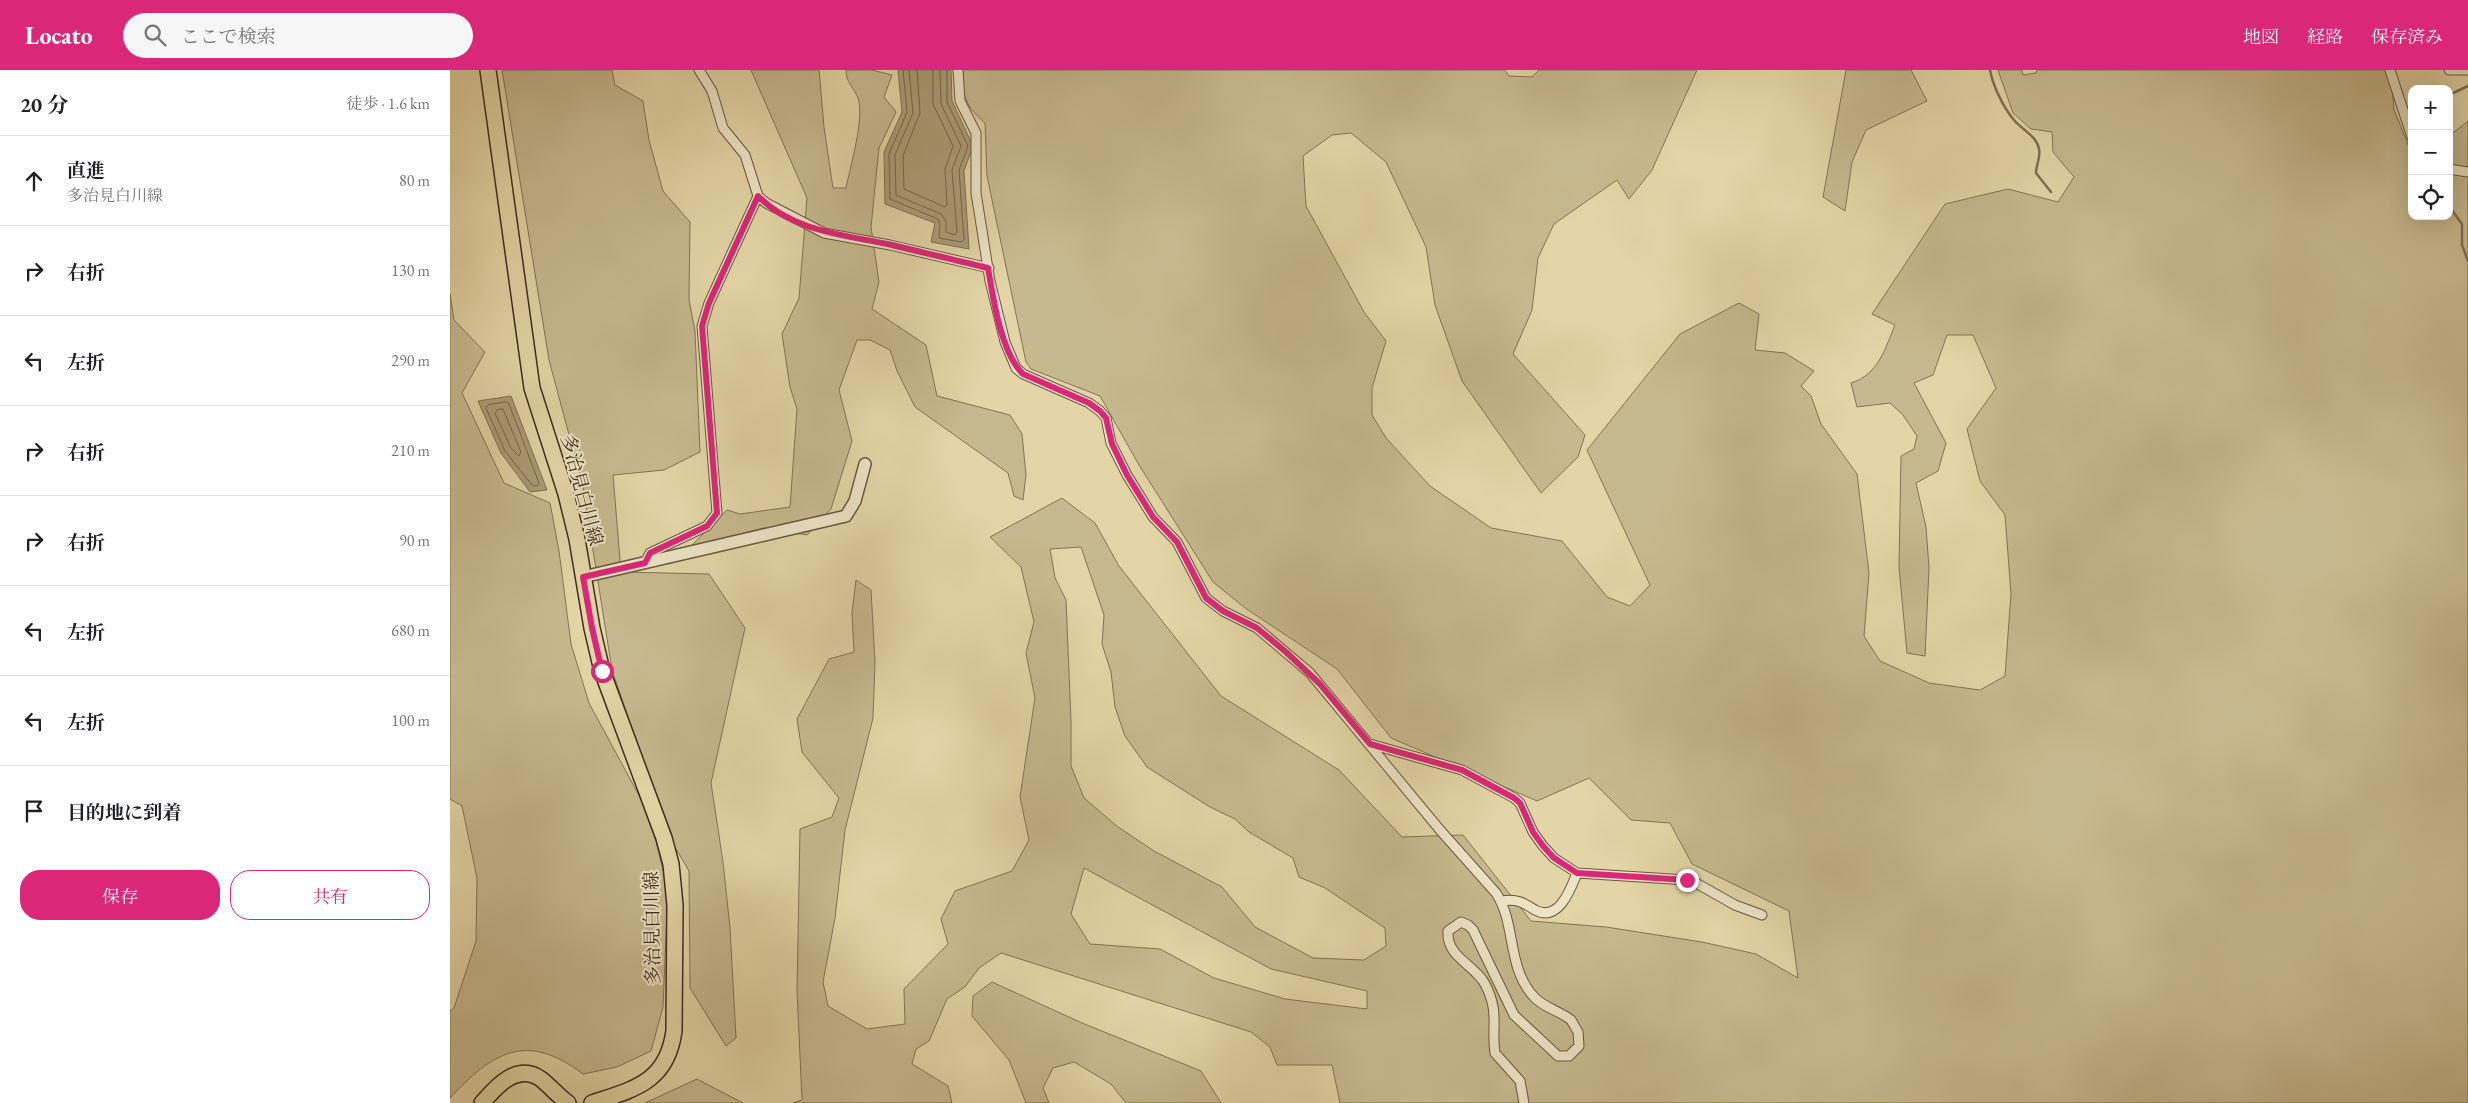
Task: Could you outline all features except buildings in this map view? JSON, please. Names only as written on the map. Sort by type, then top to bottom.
[{"type":"main road","name":"多治見白川線","points":[[488,70],[528,366],[536,404],[566,494],[577,539],[592,628],[602,671],[671,864],[675,905],[674,1031],[670,1053],[660,1070],[646,1083],[592,1103]]},
{"type":"main road","points":[[482,1103],[503,1080],[514,1075],[523,1074],[538,1077],[568,1103]]},
{"type":"street","points":[[699,70],[712,91],[723,128],[747,161],[758,196],[776,209],[824,233],[890,245],[988,268]]},
{"type":"street","points":[[958,70],[960,101],[976,133],[976,193],[988,268],[1005,342],[1016,368],[1023,374],[1089,403],[1100,411],[1106,418],[1112,444],[1127,475],[1153,517],[1177,542],[1206,598],[1223,611],[1257,628],[1320,684],[1440,830],[1476,868],[1502,901],[1518,972],[1526,987],[1536,999],[1571,1020],[1576,1025],[1580,1040],[1575,1052],[1570,1056],[1563,1057],[1552,1052],[1514,1014],[1473,930],[1461,922],[1448,931],[1450,946],[1479,974],[1485,985],[1494,1006],[1494,1053],[1520,1081],[1524,1103]]},
{"type":"street","points":[[2390,70],[2410,130]]},
{"type":"street","points":[[2449,70],[2468,70]]},
{"type":"street","points":[[2453,170],[2468,172]]},
{"type":"street","points":[[645,563],[650,553],[707,526],[717,513],[702,326],[709,303],[758,196]]},
{"type":"street","points":[[583,577],[846,516],[855,501],[865,464]]},
{"type":"street","points":[[1370,744],[1462,770],[1514,798],[1520,803],[1533,832],[1543,846],[1554,858],[1577,873],[1687,880],[1735,905],[1762,914]]},
{"type":"street","points":[[1502,901],[1517,900],[1538,911],[1551,911],[1566,900],[1577,873]]},
{"type":"shaded area","points":[[502,70],[612,70],[615,85],[643,101],[649,140],[663,191],[690,222],[689,300],[695,331],[700,452],[664,470],[613,475],[621,572],[709,574],[745,628],[711,783],[723,862],[730,928],[736,1038],[726,1046],[690,988],[689,871],[669,837],[612,670],[583,487],[549,360]]},
{"type":"shaded area","points":[[751,70],[819,70],[824,127],[833,188],[846,188],[860,118],[858,98],[847,78],[846,70],[872,70],[892,75],[884,97],[896,112],[879,148],[871,227],[879,282],[872,309],[926,345],[937,396],[1010,415],[1022,434],[1026,475],[1023,500],[1014,496],[1008,473],[915,407],[897,371],[890,350],[870,340],[857,340],[839,390],[852,441],[831,509],[807,535],[764,528],[691,546],[727,510],[740,514],[790,507],[797,409],[790,387],[782,334],[799,298],[807,198]]},
{"type":"shaded area","points":[[963,70],[1505,70],[1509,76],[1532,77],[1539,70],[1697,70],[1652,170],[1629,199],[1617,180],[1554,224],[1538,258],[1532,310],[1513,354],[1585,435],[1578,457],[1541,493],[1462,381],[1435,305],[1426,247],[1386,162],[1351,133],[1332,135],[1303,156],[1306,206],[1364,312],[1386,341],[1372,388],[1372,415],[1386,438],[1430,486],[1491,528],[1562,541],[1607,597],[1630,606],[1650,585],[1587,450],[1680,334],[1739,303],[1759,314],[1755,350],[1785,353],[1814,371],[1801,386],[1811,396],[1821,424],[1857,474],[1869,573],[1864,636],[1880,661],[1929,683],[1980,690],[2005,676],[2011,594],[2005,515],[1980,481],[1967,429],[1996,388],[1973,335],[1947,335],[1933,375],[1914,383],[1946,443],[1938,471],[1916,483],[1926,527],[1929,568],[1925,656],[1907,653],[1899,567],[1901,456],[1914,449],[1917,436],[1903,415],[1890,403],[1857,407],[1851,383],[1868,374],[1884,352],[1895,325],[1872,314],[1945,204],[2008,189],[2058,202],[2074,177],[2053,152],[2052,132],[2031,129],[2013,113],[1998,70],[2022,70],[2023,75],[2036,73],[2037,70],[2391,70],[2394,110],[2408,144],[2408,220],[2453,220],[2453,133],[2468,121],[2468,1103],[1340,1103],[1332,1065],[1277,1065],[1270,1047],[1251,1032],[1001,953],[979,968],[965,987],[947,999],[929,1041],[916,1049],[912,1064],[948,1086],[952,1103],[793,1103],[802,1100],[797,990],[800,829],[832,817],[839,798],[802,752],[797,719],[829,659],[854,652],[852,613],[856,580],[871,590],[875,662],[873,718],[845,830],[835,918],[823,982],[828,1006],[867,1029],[905,1024],[904,989],[948,944],[941,919],[955,891],[1012,871],[1029,840],[1020,797],[1035,698],[1026,653],[1034,622],[1021,567],[990,537],[1062,498],[1095,523],[1119,566],[1221,696],[1339,770],[1402,837],[1463,835],[1531,921],[1606,927],[1702,942],[1756,954],[1798,978],[1789,911],[1692,864],[1670,823],[1631,820],[1589,778],[1537,801],[1391,738],[1337,669],[1245,608],[1213,582],[1139,465],[1100,396],[1031,369],[1026,362],[987,176],[985,123],[973,111],[966,100],[963,86]],"holes":[[[1081,547],[1104,615],[1102,644],[1111,672],[1115,707],[1125,736],[1147,767],[1210,807],[1235,819],[1249,832],[1293,858],[1299,877],[1325,888],[1385,928],[1386,946],[1364,960],[1313,958],[1255,927],[1222,887],[1154,851],[1118,827],[1084,798],[1071,766],[1066,600],[1055,578],[1050,549]],[[1084,868],[1271,969],[1367,991],[1367,1009],[1285,999],[1214,978],[1160,949],[1090,944],[1071,914]]]},
{"type":"shaded area","points":[[1846,70],[1911,70],[1927,101],[1866,130],[1852,162],[1845,211],[1823,197]]},
{"type":"shaded area","points":[[450,293],[454,320],[485,352],[462,393],[504,483],[550,503],[559,551],[571,644],[589,703],[649,814],[668,890],[663,1007],[651,1051],[617,1067],[583,1074],[563,1061],[544,1053],[527,1051],[511,1053],[496,1059],[481,1069],[450,1098],[450,1011],[454,1008],[476,941],[477,878],[462,806],[450,799]]},
{"type":"shaded area","points":[[992,982],[1082,1023],[1201,1071],[1221,1103],[1126,1103],[1111,1084],[1074,1062],[1053,1068],[1043,1088],[1049,1103],[1026,1103],[1009,1060],[972,1016],[973,996]]},
{"type":"shaded area","points":[[697,1079],[743,1103],[645,1103]]},
{"type":"water","points":[[898,70],[951,70],[952,101],[973,146],[964,171],[969,249],[931,242],[935,223],[885,204],[884,152],[902,112]]},
{"type":"water","points":[[511,396],[547,490],[530,492],[501,453],[478,401]]},
{"type":"waterway","points":[[1990,70],[2002,103],[2017,124],[2038,144],[2039,155],[2036,173],[2051,192]]},
{"type":"waterway","points":[[2453,93],[2468,86]]},
{"type":"waterway","points":[[2453,212],[2462,224],[2462,245],[2468,261]]},
{"type":"route","points":[[602,671],[583,577],[645,563],[650,553],[707,526],[717,513],[702,326],[709,303],[746,226],[758,196],[776,209],[824,233],[890,245],[988,268],[1005,342],[1016,368],[1023,374],[1067,392],[1100,411],[1106,418],[1112,444],[1127,475],[1147,509],[1163,529],[1177,542],[1185,555],[1200,590],[1206,598],[1223,611],[1257,628],[1310,673],[1370,744],[1462,770],[1514,798],[1520,803],[1533,832],[1543,846],[1565,867],[1577,873],[1687,880]]}]
